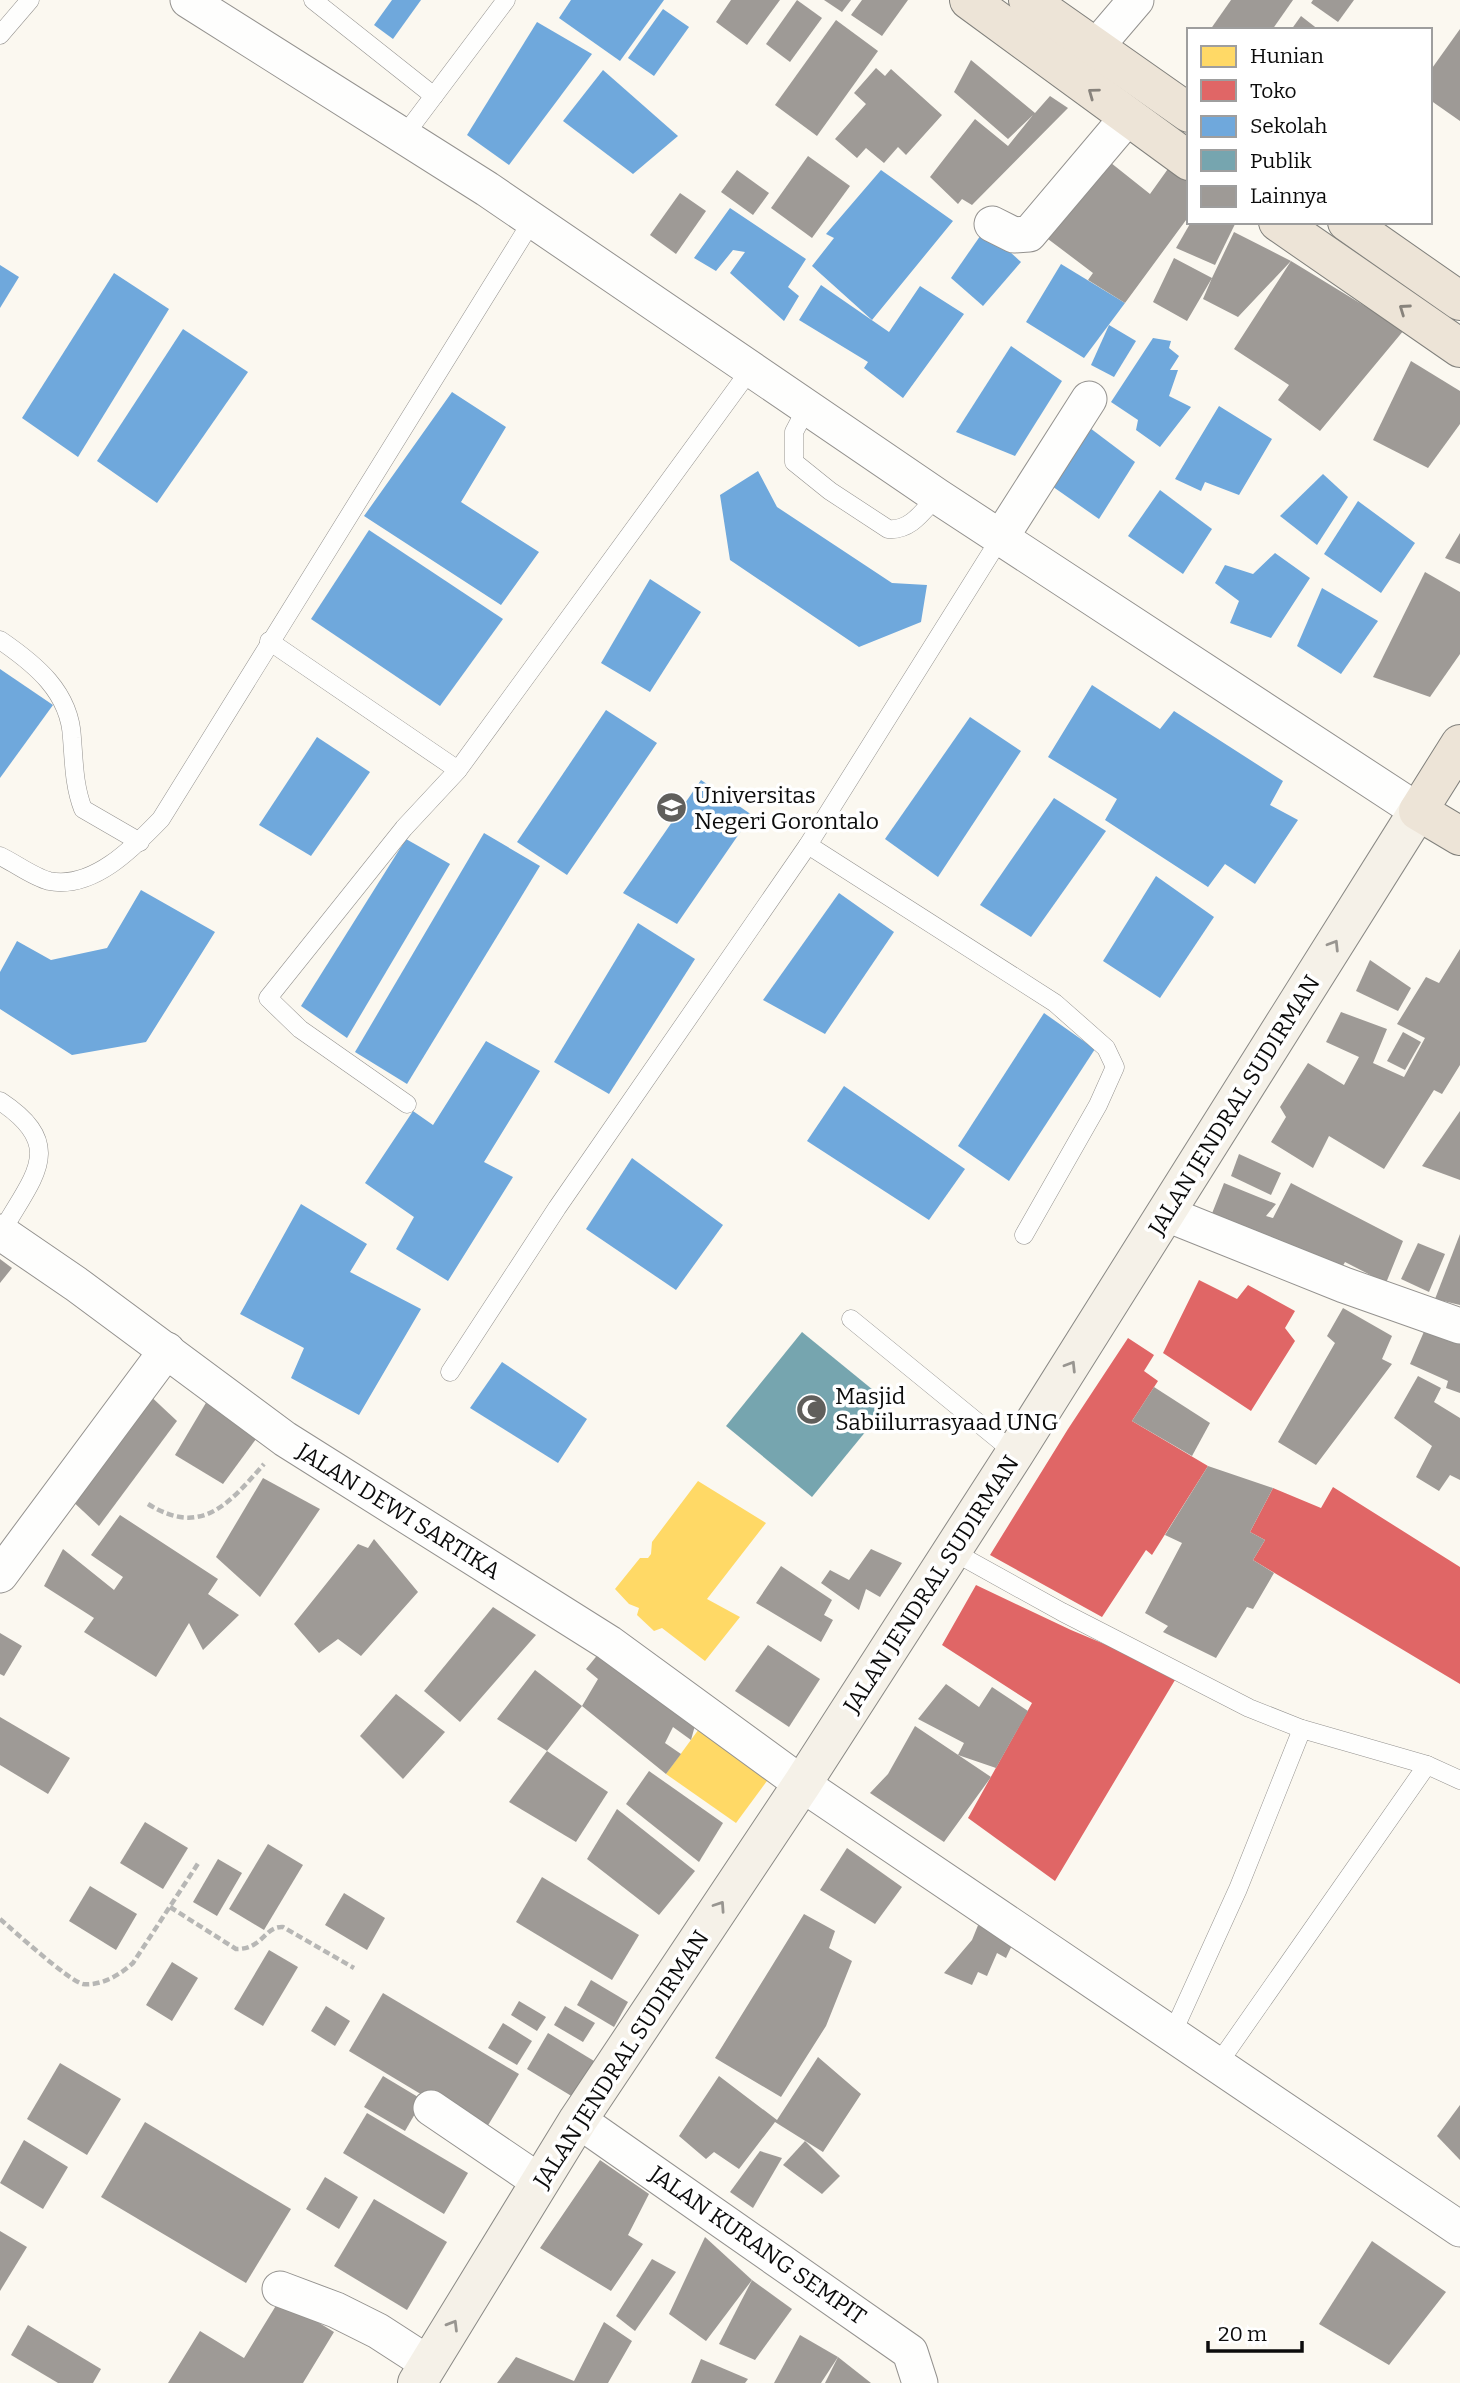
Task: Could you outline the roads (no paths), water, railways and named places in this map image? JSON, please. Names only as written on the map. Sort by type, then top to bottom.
[{"type":"main road","points":[[969,0],[1069,45],[1187,112]]},
{"type":"main road","points":[[1028,0],[1069,45],[1127,118],[1187,160]]},
{"type":"main road","points":[[1281,224],[1460,348]]},
{"type":"main road","points":[[1350,224],[1460,301]]},
{"type":"main road","name":"JALAN JENDRAL SUDIRMAN","points":[[1418,811],[1460,744]]},
{"type":"main road","points":[[1418,811],[1460,836]]},
{"type":"street","points":[[188,0],[622,279],[750,370],[937,496],[1418,811]]},
{"type":"street","points":[[1069,45],[1136,0]]},
{"type":"street","points":[[992,223],[1014,235],[1029,234],[1127,118]]},
{"type":"street","points":[[1001,537],[1089,399]]},
{"type":"street","name":"JALAN JENDRAL SUDIRMAN","points":[[423,2374],[578,2120],[802,1784],[1015,1453],[1418,811]]},
{"type":"street","points":[[1167,1214],[1335,1282],[1460,1326]]},
{"type":"street","name":"JALAN DEWI SARTIKA","points":[[1,1232],[167,1350],[285,1439],[609,1643],[802,1784],[1173,2032],[1460,2229]]},
{"type":"street","points":[[0,1576],[167,1350]]},
{"type":"street","points":[[431,2108],[540,2182]]},
{"type":"street","name":"JALAN KURANG SEMPIT","points":[[578,2120],[910,2352],[920,2383]]},
{"type":"street","points":[[280,2289],[336,2310],[377,2331],[423,2374]]},
{"type":"lane","points":[[0,35],[30,0]]},
{"type":"lane","points":[[313,0],[434,96]]},
{"type":"lane","points":[[403,137],[506,0]]},
{"type":"lane","points":[[4,863],[49,881],[77,879],[118,863],[160,819],[532,221]]},
{"type":"lane","points":[[407,1104],[300,1029],[268,998],[404,828],[458,770],[750,370]]},
{"type":"lane","points":[[807,407],[794,432],[794,462],[830,491],[888,529],[898,530],[909,527],[937,496]]},
{"type":"lane","points":[[450,1372],[557,1208],[808,845],[1001,537]]},
{"type":"lane","points":[[0,640],[49,679],[64,704],[72,734],[73,765],[83,809],[139,842]]},
{"type":"lane","points":[[270,641],[458,770]]},
{"type":"lane","points":[[808,845],[1055,1003],[1106,1048],[1115,1067],[1098,1105],[1024,1235]]},
{"type":"lane","points":[[0,1101],[34,1129],[41,1147],[36,1170],[1,1232]]},
{"type":"lane","points":[[851,1319],[1015,1453]]},
{"type":"lane","points":[[952,1551],[1202,1686],[1302,1728],[1427,1765],[1460,1780]]},
{"type":"lane","points":[[1173,2032],[1238,1889],[1302,1728]]},
{"type":"lane","points":[[1218,2064],[1427,1765]]},
{"type":"place","name":"Universitas Negeri Gorontalo","points":[[671,808]]},
{"type":"place","name":"Masjid Sabiilurrasyaad UNG","points":[[812,1409]]}]
